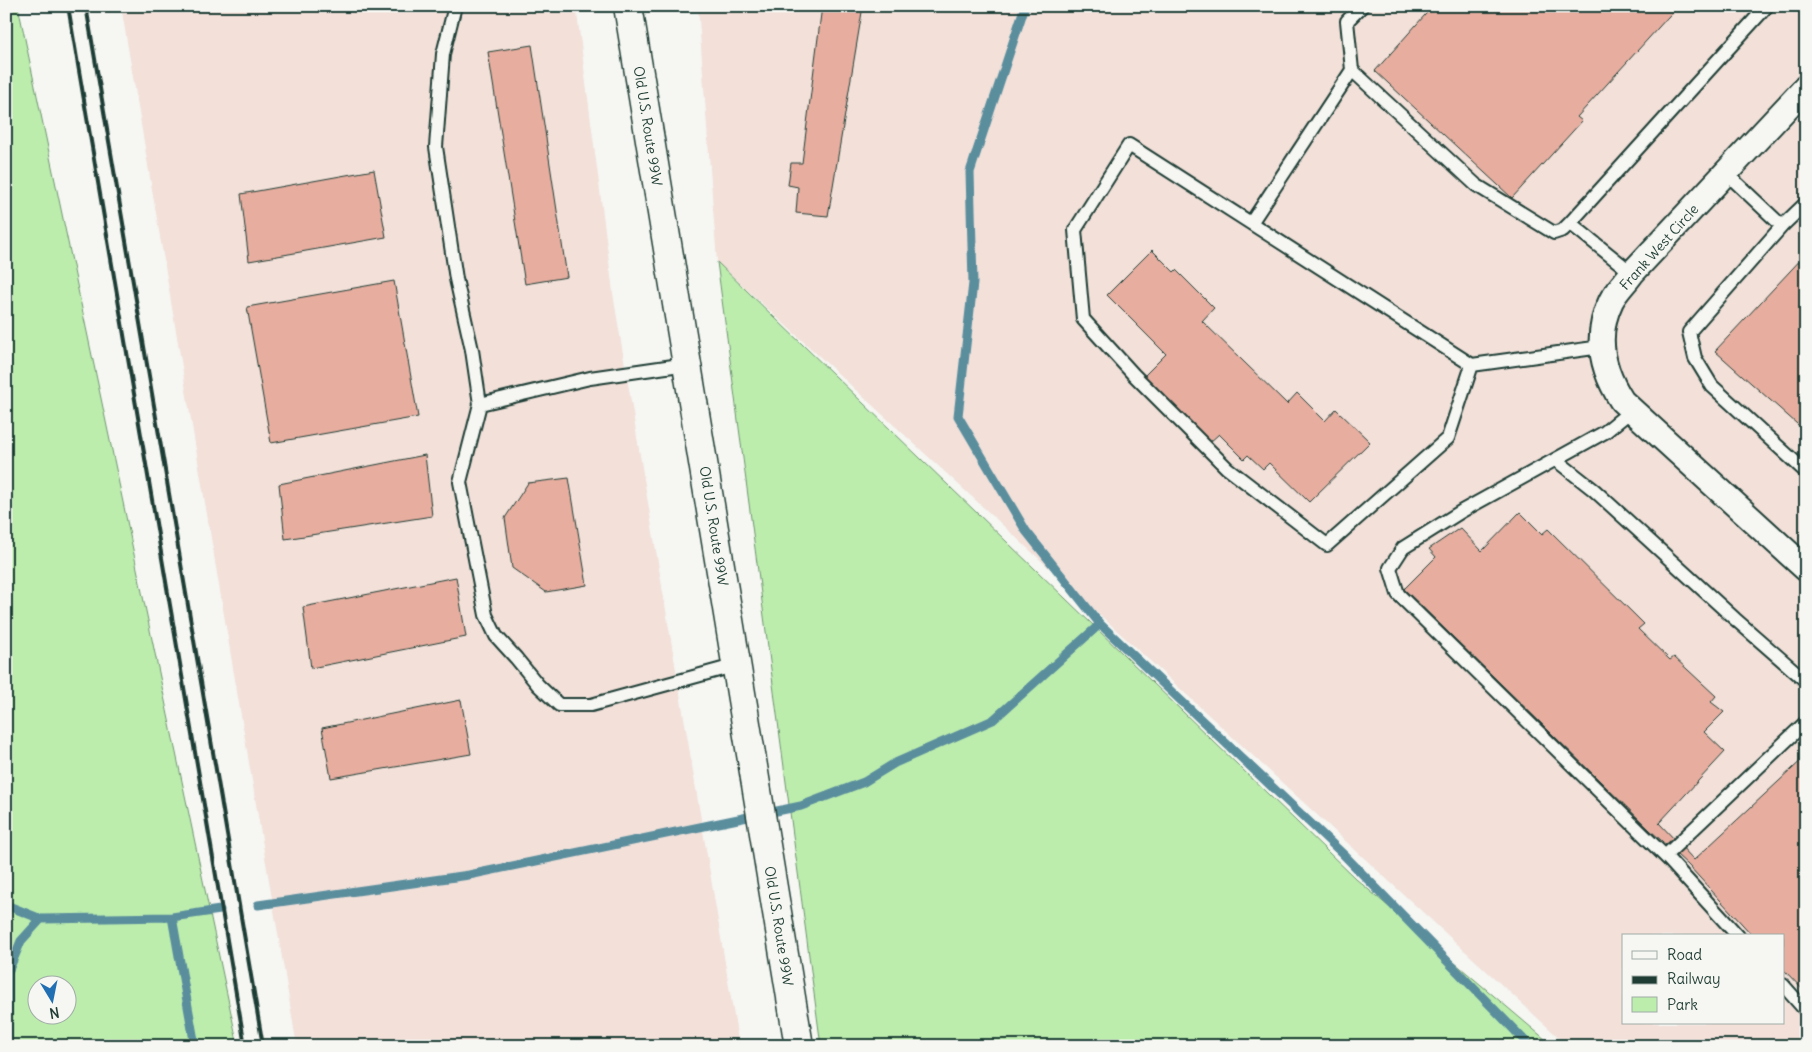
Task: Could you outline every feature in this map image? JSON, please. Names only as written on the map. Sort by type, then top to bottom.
[{"type":"main road","name":"Old U.S. Route 99W","points":[[628,6],[799,1046]]},
{"type":"street","name":"Frank West Circle","points":[[1806,87],[1632,273],[1612,300],[1603,326],[1602,347],[1605,367],[1622,401],[1806,569]]},
{"type":"lane","points":[[455,6],[443,54],[436,147],[456,279],[472,350],[480,404],[460,482],[486,615],[496,636],[538,686],[559,705],[591,705],[736,665]]},
{"type":"lane","points":[[1251,223],[1352,70],[1347,21],[1362,6]]},
{"type":"lane","points":[[1352,70],[1476,185],[1554,233],[1563,230],[1767,6]]},
{"type":"lane","points":[[1472,365],[1448,438],[1327,545],[1227,468],[1134,375],[1083,319],[1075,230],[1129,145],[1472,365],[1602,347]]},
{"type":"lane","points":[[1726,173],[1782,226]]},
{"type":"lane","points":[[1806,203],[1782,226],[1689,332],[1695,358],[1712,386],[1806,472]]},
{"type":"lane","points":[[1570,222],[1632,273]]},
{"type":"lane","points":[[480,404],[590,378],[687,364]]},
{"type":"lane","points":[[1632,410],[1605,432],[1462,512],[1403,548],[1390,568],[1398,594],[1664,856],[1736,934]]},
{"type":"lane","points":[[1556,460],[1594,490],[1806,681]]},
{"type":"lane","points":[[1664,856],[1806,722]]},
{"type":"lane","points":[[1784,986],[1806,1010]]},
{"type":"shaded area","points":[[121,6],[576,6],[614,300],[739,1046],[297,1046]]},
{"type":"shaded area","points":[[698,6],[1806,6],[1806,1046],[1568,1046],[717,262]]},
{"type":"green space","points":[[6,6],[18,6],[238,1046],[6,1046]]},
{"type":"green space","points":[[717,262],[1356,879],[1553,1046],[821,1046]]},
{"type":"building","points":[[822,6],[863,6],[828,216],[796,213],[798,187],[788,185],[791,163],[802,163]]},
{"type":"building","points":[[1433,6],[1678,6],[1577,117],[1582,121],[1512,198],[1375,71]]},
{"type":"building","points":[[532,45],[567,277],[525,284],[488,52]]},
{"type":"building","points":[[374,170],[386,237],[249,261],[241,194]]},
{"type":"building","points":[[1152,250],[1174,272],[1176,270],[1214,308],[1202,321],[1287,404],[1297,393],[1325,421],[1336,409],[1370,442],[1309,502],[1269,463],[1263,469],[1248,455],[1244,459],[1219,434],[1209,443],[1143,377],[1166,354],[1107,295]]},
{"type":"building","points":[[1806,254],[1806,432],[1715,351]]},
{"type":"building","points":[[394,281],[418,417],[271,443],[247,307]]},
{"type":"building","points":[[425,455],[432,516],[285,539],[279,484]]},
{"type":"building","points":[[569,478],[587,585],[546,592],[512,568],[505,518],[528,483]]},
{"type":"building","points":[[1520,512],[1542,534],[1548,529],[1644,624],[1638,629],[1670,660],[1674,657],[1716,696],[1711,702],[1724,712],[1704,732],[1725,752],[1659,823],[1694,860],[1806,756],[1806,993],[1784,970],[1784,934],[1751,934],[1689,866],[1404,589],[1436,557],[1429,549],[1460,528],[1482,551]]},
{"type":"building","points":[[456,577],[466,637],[311,668],[303,607]]},
{"type":"building","points":[[461,700],[471,754],[331,778],[322,728]]},
{"type":"waterway","points":[[1025,6],[970,172],[973,283],[958,416],[1026,531],[1100,624],[1343,854],[1530,1046]]},
{"type":"waterway","points":[[258,905],[469,875],[801,806],[864,782],[895,763],[993,720],[1100,624]]},
{"type":"waterway","points":[[6,905],[41,919],[172,917],[220,910]]},
{"type":"waterway","points":[[172,917],[195,1046]]},
{"type":"waterway","points":[[8,1046],[8,972],[21,941],[41,919]]},
{"type":"railway","points":[[68,6],[245,1046]]},
{"type":"railway","points":[[86,6],[263,1046]]}]
